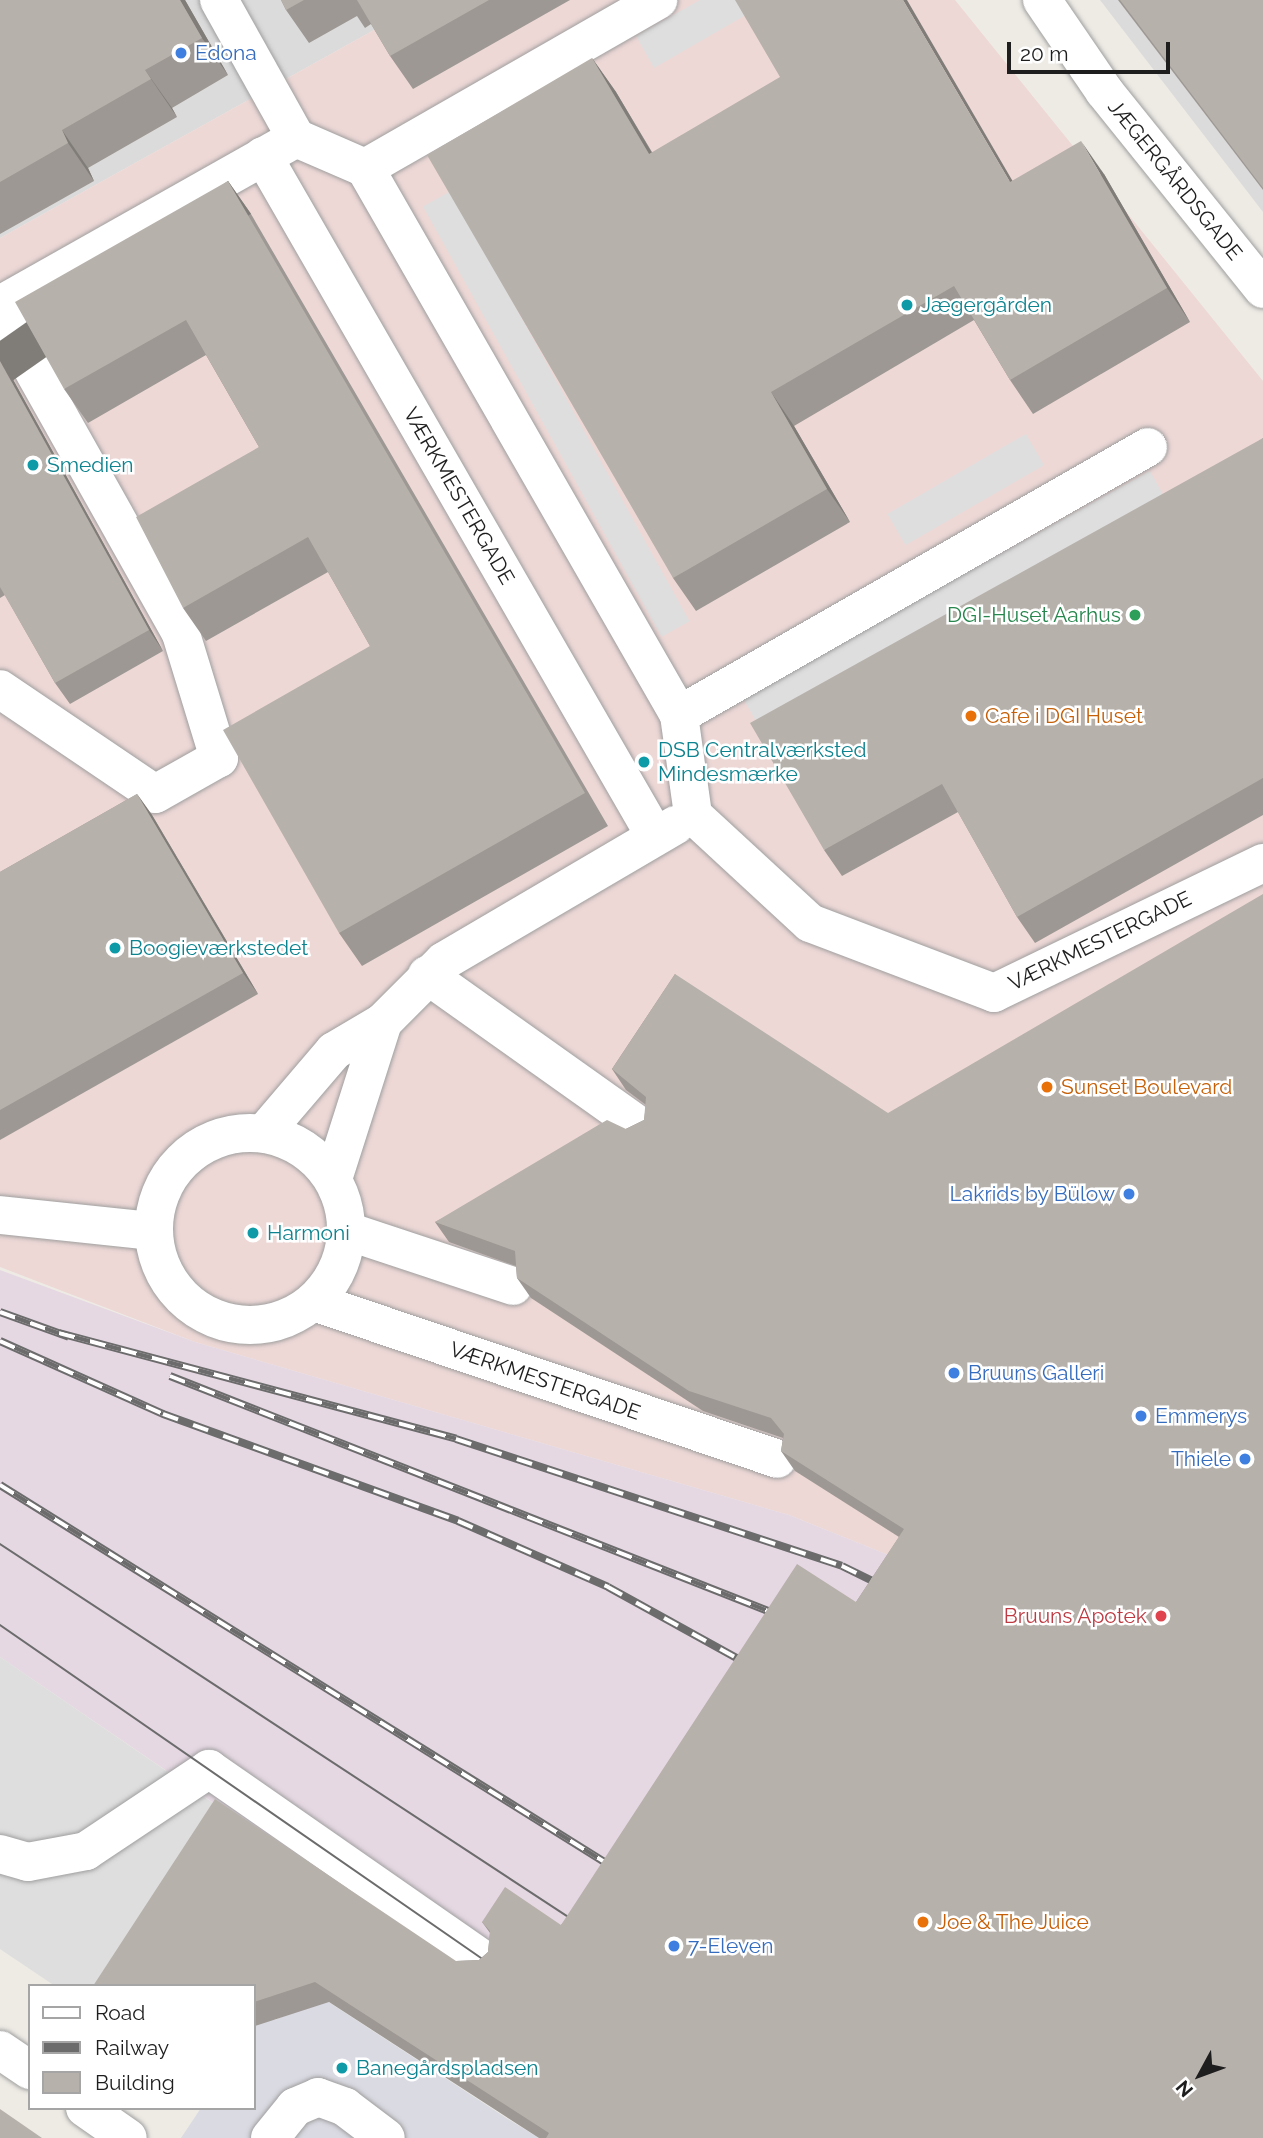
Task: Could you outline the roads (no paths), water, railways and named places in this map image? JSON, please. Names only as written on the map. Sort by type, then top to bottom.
[{"type":"street","name":"VÆRKMESTERGADE","points":[[219,0],[280,147],[655,836]]},
{"type":"street","points":[[0,305],[280,147],[365,168],[658,0]]},
{"type":"street","name":"JÆGERGÅRDSGADE","points":[[1042,0],[1104,91],[1263,289]]},
{"type":"street","points":[[264,1133],[334,1051],[383,1023],[435,968],[692,815],[679,715],[365,168]]},
{"type":"street","points":[[0,311],[181,634],[219,758],[155,794],[1,688]]},
{"type":"street","points":[[679,715],[1148,447]]},
{"type":"street","name":"VÆRKMESTERGADE","points":[[692,815],[810,923],[994,993],[1263,863]]},
{"type":"street","points":[[435,968],[641,1127]]},
{"type":"street","points":[[333,1179],[383,1023]]},
{"type":"street","points":[[264,1133],[292,1141],[333,1179],[347,1231],[331,1282],[314,1302],[287,1319],[226,1323],[174,1289],[153,1231],[168,1178],[186,1157],[209,1141],[264,1133]]},
{"type":"street","points":[[0,1215],[153,1231]]},
{"type":"street","points":[[347,1231],[513,1286]]},
{"type":"street","name":"VÆRKMESTERGADE","points":[[314,1302],[777,1459]]},
{"type":"street","points":[[0,1854],[28,1862],[86,1851],[209,1769],[484,1960]]},
{"type":"street","points":[[0,2050],[28,2069]]},
{"type":"street","points":[[270,2138],[295,2106],[318,2097],[345,2107],[386,2138]]},
{"type":"street","points":[[88,2110],[128,2138]]},
{"type":"tram line","points":[[0,1544],[582,1926]]},
{"type":"tram line","points":[[0,1625],[484,1960]]},
{"type":"railway","points":[[0,1312],[69,1337]]},
{"type":"railway","points":[[59,1333],[456,1439],[842,1566],[887,1588]]},
{"type":"railway","points":[[0,1341],[163,1414],[458,1521],[608,1587],[753,1667]]},
{"type":"railway","points":[[170,1376],[786,1618]]},
{"type":"railway","points":[[0,1485],[619,1871]]},
{"type":"place","name":"Edona","points":[[181,53]]},
{"type":"place","name":"Jægergården","points":[[907,305]]},
{"type":"place","name":"Smedien","points":[[33,465]]},
{"type":"place","name":"DGI-Huset Aarhus","points":[[1135,615]]},
{"type":"place","name":"Cafe i DGI Huset","points":[[971,716]]},
{"type":"place","name":"DSB Centralværksted Mindesmærke","points":[[644,762]]},
{"type":"place","name":"Boogieværkstedet","points":[[115,948]]},
{"type":"place","name":"Sunset Boulevard","points":[[1047,1087]]},
{"type":"place","name":"Lakrids by Bülow","points":[[1129,1194]]},
{"type":"place","name":"Harmoni","points":[[253,1233]]},
{"type":"place","name":"Bruuns Galleri","points":[[954,1373]]},
{"type":"place","name":"Emmerys","points":[[1141,1416]]},
{"type":"place","name":"Thiele","points":[[1245,1459]]},
{"type":"place","name":"Bruuns Apotek","points":[[1161,1616]]},
{"type":"place","name":"Joe & The Juice","points":[[923,1922]]},
{"type":"place","name":"7-Eleven","points":[[674,1946]]},
{"type":"place","name":"Banegårdspladsen","points":[[342,2068]]}]
